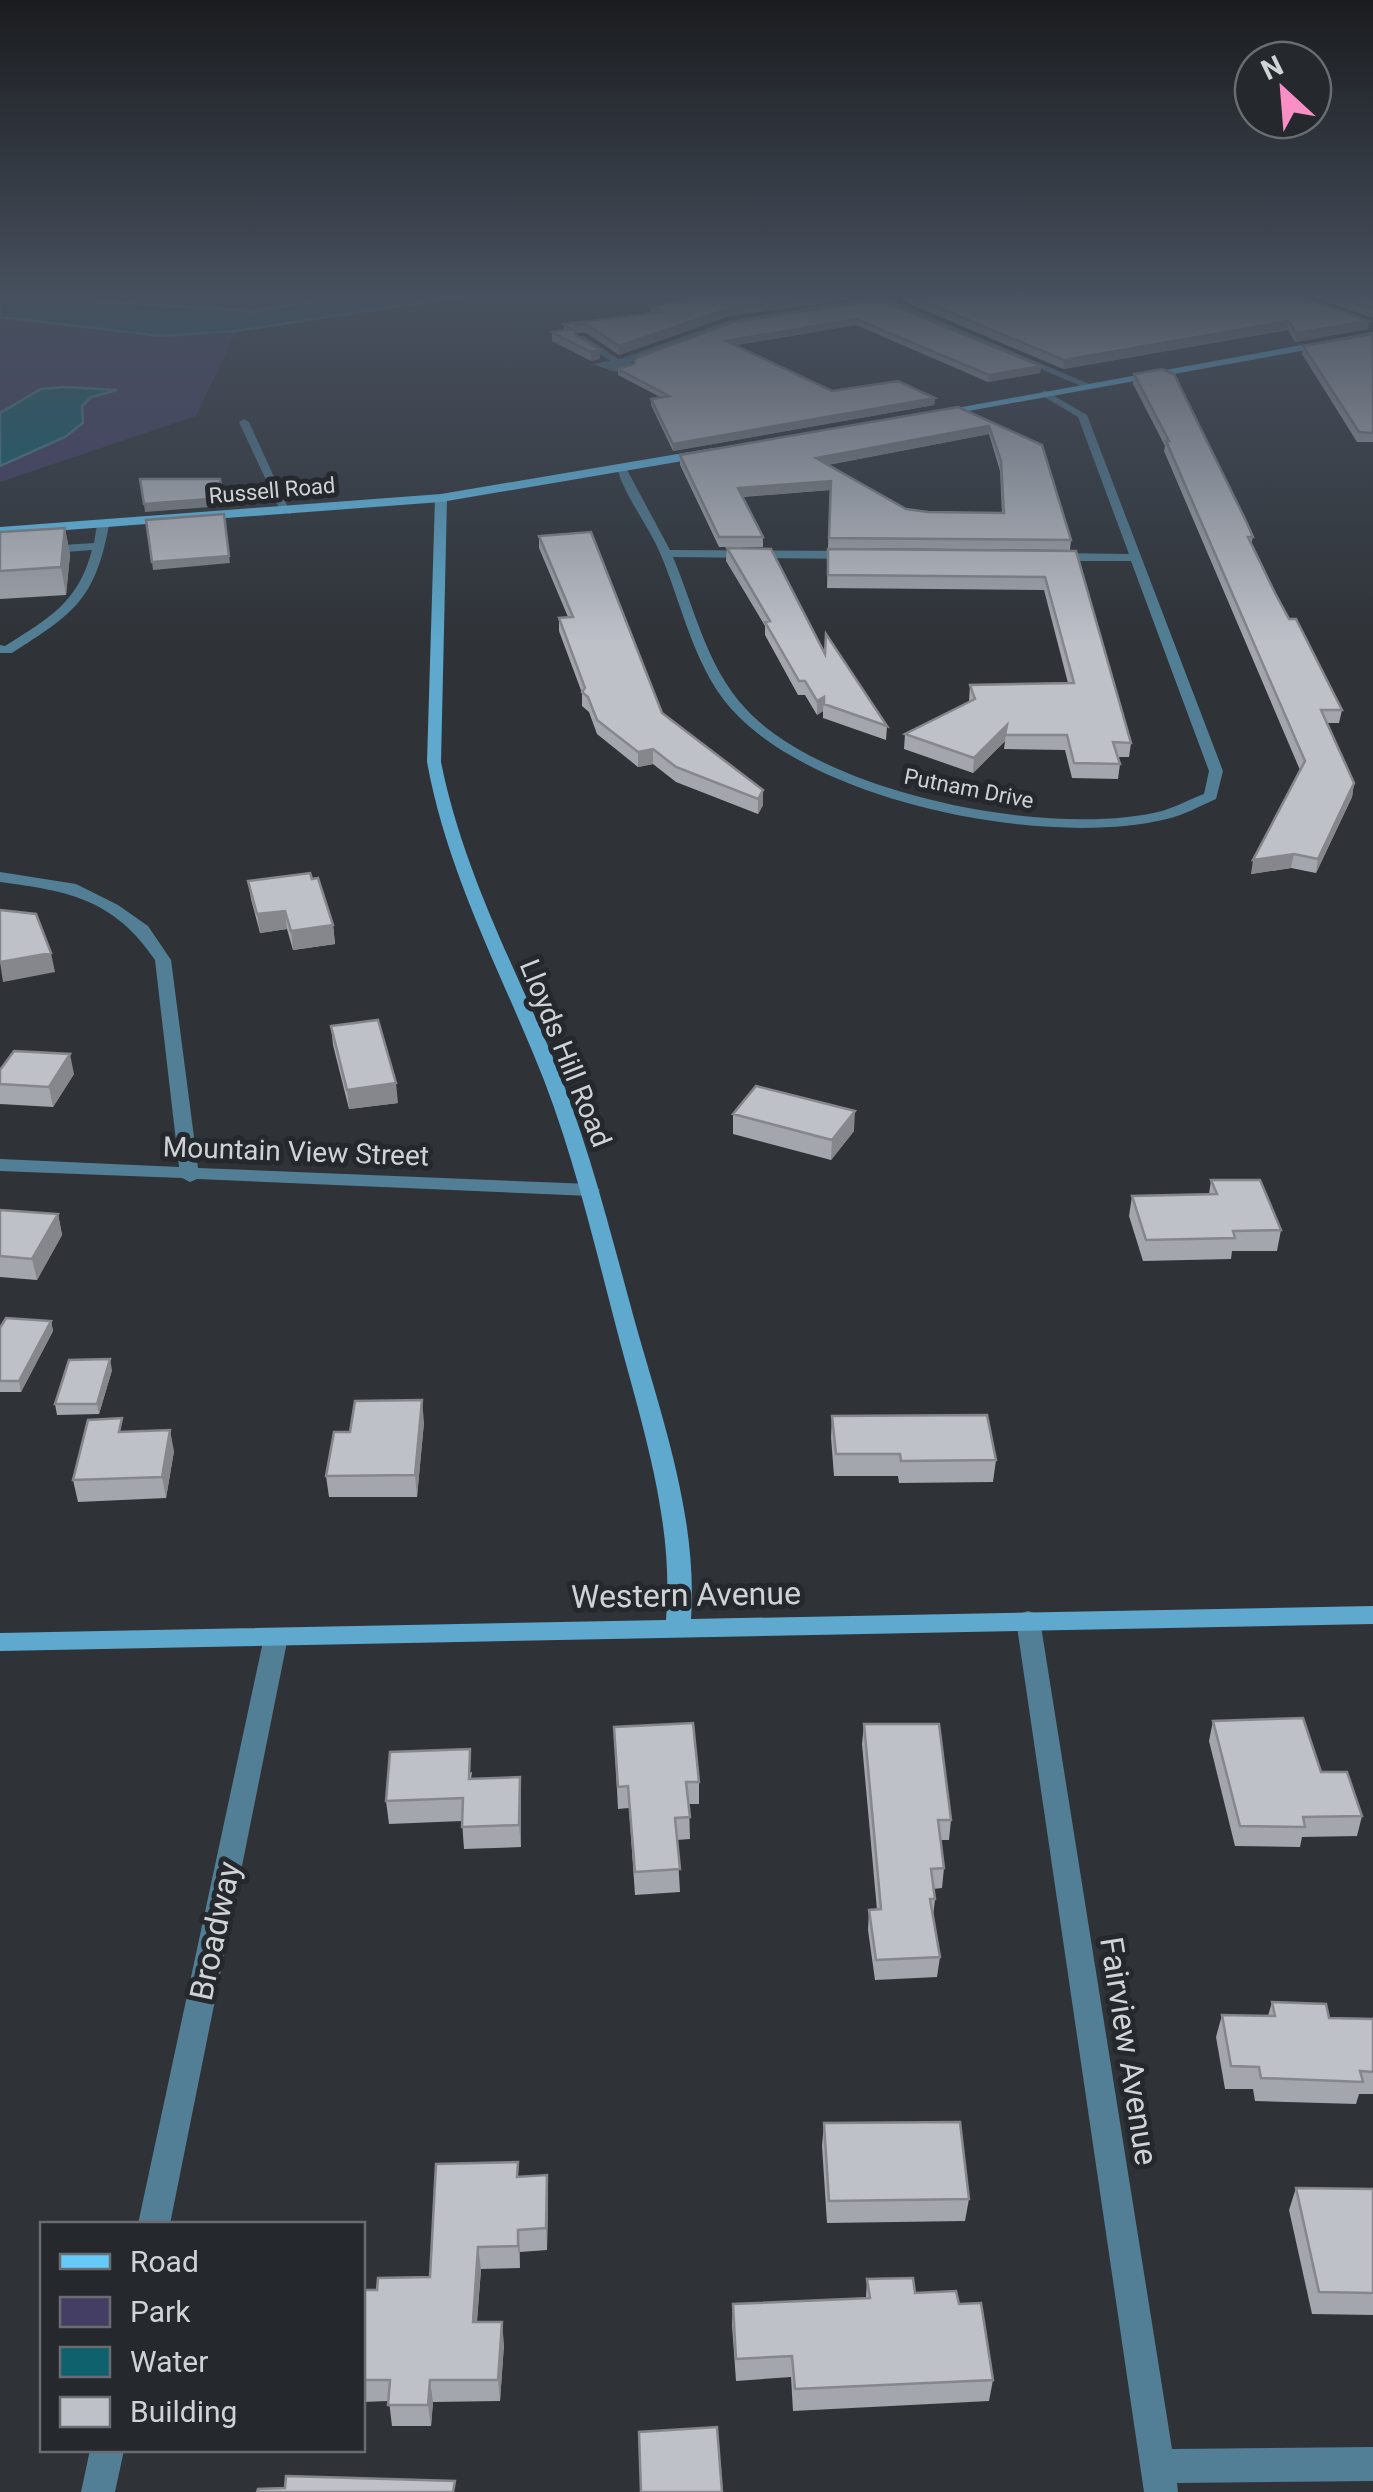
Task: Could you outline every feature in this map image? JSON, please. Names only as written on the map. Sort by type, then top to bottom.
[{"type":"main road","points":[[910,417],[949,410]]},
{"type":"main road","name":"Russell Road","points":[[0,531],[441,498],[736,448]]},
{"type":"main road","name":"Lloyds Hill Road","points":[[441,498],[434,762],[440,804],[451,846],[544,1056],[590,1190],[673,1528],[680,1568],[678,1628]]},
{"type":"main road","name":"Western Avenue","points":[[0,1642],[1373,1616]]},
{"type":"street","name":"Putnam Drive","points":[[621,468],[666,553],[697,636],[723,686],[738,709],[764,733],[812,762],[873,787],[970,812],[1052,823],[1164,815],[1199,804],[1215,788],[1216,771],[1082,416],[1072,410]]},
{"type":"street","points":[[244,422],[287,512]]},
{"type":"street","points":[[0,650],[6,650],[74,606],[97,564],[103,524]]},
{"type":"street","points":[[0,553],[100,546]]},
{"type":"street","points":[[666,553],[862,555]]},
{"type":"street","points":[[1039,557],[1138,558]]},
{"type":"street","points":[[0,878],[70,887],[112,908],[142,929],[163,960],[190,1176]]},
{"type":"street","name":"Mountain View Street","points":[[0,1165],[590,1190]]},
{"type":"street","name":"Fairview Avenue","points":[[1028,1620],[1159,2479]]},
{"type":"street","name":"Broadway","points":[[154,2222],[276,1637]]},
{"type":"street","points":[[98,2492],[107,2452]]},
{"type":"street","points":[[1159,2479],[1373,2464]]},
{"type":"green space","points":[[0,410],[199,410],[196,416],[0,482]]},
{"type":"water","points":[[82,410],[83,423],[65,437],[0,466],[0,413]]},
{"type":"building","points":[[657,410],[865,410],[673,444]]},
{"type":"building","points":[[939,410],[965,410],[1042,445],[1071,540],[829,538],[831,481],[738,488],[763,537],[719,537],[680,455]],"holes":[[[989,426],[1001,461],[1004,513],[906,509],[816,458]]]},
{"type":"building","points":[[1153,410],[1192,410],[1246,521],[1253,537],[1248,537],[1275,593],[1289,619],[1296,619],[1342,710],[1321,710],[1354,783],[1318,859],[1294,854],[1253,860],[1305,761]]},
{"type":"building","points":[[1345,410],[1373,410],[1373,433],[1359,432]]},
{"type":"building","points":[[140,479],[220,479],[222,498],[144,504]]},
{"type":"building","points":[[224,514],[229,556],[152,562],[146,520]]},
{"type":"building","points":[[65,528],[61,567],[0,571],[0,532]]},
{"type":"building","points":[[591,532],[662,713],[763,790],[758,799],[676,767],[653,749],[638,752],[597,720],[582,692],[585,688],[559,618],[573,617],[539,536]]},
{"type":"building","points":[[727,548],[771,549],[825,654],[826,634],[887,726],[824,704],[824,697],[817,701],[805,681],[799,681],[765,622],[770,621]]},
{"type":"building","points":[[828,549],[1076,551],[1131,743],[1113,742],[1120,764],[1074,763],[1067,735],[1005,735],[1007,725],[974,758],[905,734],[975,699],[970,685],[1074,683],[1045,577],[828,575]]},
{"type":"building","points":[[310,873],[312,879],[318,878],[333,925],[291,931],[285,911],[257,914],[248,881]]},
{"type":"building","points":[[0,910],[36,914],[51,953],[0,962]]},
{"type":"building","points":[[378,1020],[396,1083],[347,1090],[331,1026]]},
{"type":"building","points":[[14,1051],[70,1054],[49,1087],[0,1084],[0,1070]]},
{"type":"building","points":[[756,1086],[855,1111],[832,1140],[733,1114]]},
{"type":"building","points":[[1211,1180],[1260,1180],[1281,1230],[1233,1231],[1235,1238],[1146,1240],[1132,1196],[1217,1194]]},
{"type":"building","points":[[0,1210],[58,1214],[32,1259],[0,1256]]},
{"type":"building","points":[[6,1318],[51,1321],[19,1381],[0,1381],[0,1328]]},
{"type":"building","points":[[110,1359],[97,1404],[55,1404],[69,1360]]},
{"type":"building","points":[[422,1400],[415,1475],[326,1476],[334,1432],[350,1432],[355,1401]]},
{"type":"building","points":[[987,1415],[996,1460],[901,1461],[900,1454],[836,1454],[832,1416]]},
{"type":"building","points":[[122,1418],[119,1432],[170,1430],[162,1477],[73,1480],[88,1420]]},
{"type":"building","points":[[1303,1718],[1321,1772],[1347,1772],[1362,1816],[1303,1817],[1305,1827],[1240,1826],[1213,1721]]},
{"type":"building","points":[[693,1723],[699,1782],[686,1782],[690,1817],[675,1818],[680,1869],[635,1872],[628,1786],[618,1787],[614,1727]]},
{"type":"building","points":[[864,1724],[939,1724],[951,1820],[938,1820],[944,1868],[931,1869],[935,1899],[930,1899],[940,1957],[876,1960],[869,1910],[881,1909]]},
{"type":"building","points":[[470,1749],[469,1779],[520,1777],[519,1825],[462,1827],[463,1798],[386,1801],[390,1752]]},
{"type":"building","points":[[1272,2002],[1326,2004],[1329,2018],[1373,2019],[1373,2072],[1360,2071],[1363,2082],[1261,2078],[1259,2067],[1231,2066],[1222,2015],[1275,2016]]},
{"type":"building","points":[[960,2122],[969,2199],[829,2201],[824,2123]]},
{"type":"building","points":[[518,2162],[517,2177],[547,2175],[546,2228],[518,2230],[518,2246],[478,2247],[473,2322],[502,2322],[498,2380],[430,2380],[428,2405],[388,2405],[390,2380],[365,2380],[365,2290],[377,2290],[378,2278],[430,2277],[436,2164]]},
{"type":"building","points":[[1296,2188],[1373,2189],[1373,2293],[1319,2292]]},
{"type":"building","points":[[913,2278],[915,2293],[956,2291],[959,2304],[981,2303],[993,2380],[795,2389],[792,2356],[736,2359],[733,2304],[870,2298],[867,2279]]},
{"type":"building","points":[[717,2427],[722,2492],[641,2492],[639,2432]]},
{"type":"building","points":[[286,2476],[455,2481],[453,2492],[257,2492],[285,2488]]}]
